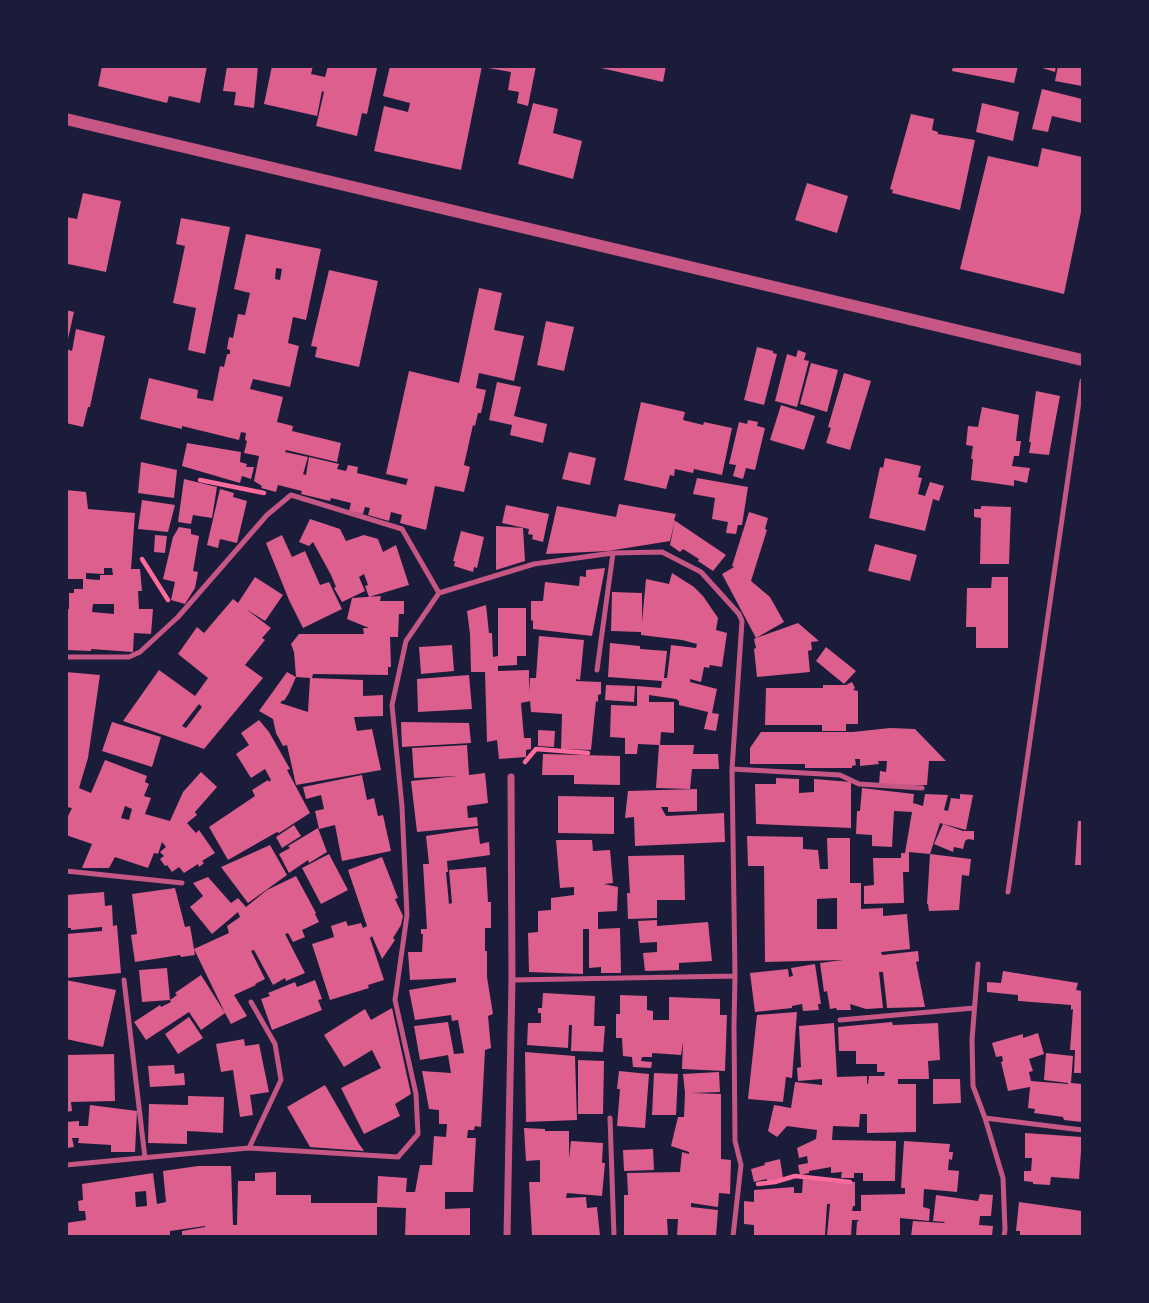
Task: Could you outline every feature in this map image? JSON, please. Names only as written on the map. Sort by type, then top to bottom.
[{"type":"street","points":[[66,119],[1083,360]]},
{"type":"street","points":[[506,1237],[512,981],[511,778]]},
{"type":"lane","points":[[1008,892],[1083,382]]},
{"type":"lane","points":[[66,657],[129,657],[141,652],[178,617],[267,515],[291,495],[402,529],[439,593]]},
{"type":"lane","points":[[66,1165],[249,1149],[398,1157],[418,1134],[416,1094],[395,1000],[407,915],[402,807],[392,705],[406,641],[439,593],[534,564],[613,553],[662,552],[701,572],[739,614],[742,621],[732,769],[735,1141],[741,1164],[733,1237]]},
{"type":"lane","points":[[597,670],[613,553]]},
{"type":"lane","points":[[732,769],[840,775],[859,784],[922,788]]},
{"type":"lane","points":[[66,871],[182,883]]},
{"type":"lane","points":[[978,964],[972,1040],[973,1086],[1003,1178],[1004,1237]]},
{"type":"lane","points":[[512,981],[735,976]]},
{"type":"lane","points":[[124,980],[145,1158]]},
{"type":"lane","points":[[249,1149],[281,1080],[275,1044],[251,1002]]},
{"type":"lane","points":[[840,1020],[975,1007]]},
{"type":"lane","points":[[610,1118],[614,1237]]},
{"type":"lane","points":[[985,1118],[1083,1130]]},
{"type":"path","points":[[200,480],[275,495],[291,495]]},
{"type":"path","points":[[142,559],[178,617]]},
{"type":"path","points":[[511,778],[536,749],[588,754]]},
{"type":"path","points":[[738,1187],[775,1182],[795,1176],[850,1182]]},
{"type":"building","points":[[102,66],[207,66],[200,103],[169,96],[167,103],[98,86]]},
{"type":"building","points":[[227,66],[258,66],[254,108],[234,105],[236,92],[223,91]]},
{"type":"building","points":[[272,66],[313,66],[311,74],[325,77],[328,66],[377,68],[367,114],[362,113],[357,136],[316,126],[324,92],[322,91],[317,116],[264,104]]},
{"type":"building","points":[[390,66],[482,66],[461,170],[374,151],[384,106],[408,112],[410,103],[383,96]]},
{"type":"building","points":[[536,66],[528,106],[517,103],[519,92],[508,90],[511,72],[488,68]]},
{"type":"building","points":[[592,66],[666,66],[663,82]]},
{"type":"building","points":[[953,66],[1018,66],[1014,83],[952,71]]},
{"type":"building","points":[[1036,66],[1056,66],[1055,72]]},
{"type":"building","points":[[1058,66],[1082,66],[1082,86],[1055,81]]},
{"type":"building","points":[[1042,89],[1082,99],[1082,123],[1052,116],[1048,132],[1032,129]]},
{"type":"building","points":[[533,103],[558,109],[553,133],[582,141],[573,179],[518,164]]},
{"type":"building","points":[[982,103],[1019,112],[1013,141],[976,132]]},
{"type":"building","points":[[911,114],[934,119],[932,130],[938,134],[975,140],[960,210],[892,193],[893,190],[890,189]]},
{"type":"building","points":[[1042,148],[1082,157],[1082,207],[1064,294],[960,269],[988,156],[1038,167]]},
{"type":"building","points":[[807,183],[848,196],[837,233],[795,220]]},
{"type":"building","points":[[83,193],[121,201],[106,272],[68,264],[66,217],[77,219]]},
{"type":"building","points":[[181,218],[230,227],[205,354],[188,350],[196,308],[173,303],[185,246],[176,244]]},
{"type":"building","points":[[246,234],[321,249],[306,320],[293,317],[288,343],[299,346],[290,387],[253,379],[250,389],[283,397],[277,422],[293,426],[292,431],[341,443],[337,462],[286,450],[285,452],[308,457],[303,474],[306,475],[309,457],[339,464],[337,469],[346,471],[348,465],[358,467],[357,473],[406,485],[408,479],[386,474],[409,371],[459,383],[479,288],[502,293],[494,330],[524,336],[514,381],[479,373],[476,388],[486,390],[481,413],[478,413],[475,426],[473,425],[464,465],[470,467],[464,492],[435,486],[426,530],[400,523],[402,515],[391,512],[389,521],[368,515],[370,508],[365,507],[363,514],[349,511],[351,503],[301,494],[302,491],[278,485],[276,492],[261,488],[262,486],[254,481],[259,456],[244,453],[246,433],[241,432],[239,440],[140,419],[149,378],[198,390],[197,398],[213,401],[220,366],[224,367],[227,354],[230,354],[227,349],[229,337],[233,338],[238,314],[245,315],[250,293],[234,289]],"holes":[[[276,268],[282,269],[280,280],[275,279]]]},
{"type":"building","points":[[329,270],[378,281],[359,367],[315,357],[317,347],[311,346]]},
{"type":"building","points":[[66,310],[74,312],[68,339],[66,339]]},
{"type":"building","points":[[546,321],[574,327],[564,371],[537,365]]},
{"type":"building","points":[[76,329],[105,336],[90,407],[83,427],[66,423],[66,349],[72,351]]},
{"type":"building","points":[[757,347],[777,354],[764,405],[744,400]]},
{"type":"building","points":[[798,350],[806,353],[804,360],[809,361],[797,407],[775,401],[787,354],[796,357]]},
{"type":"building","points":[[811,363],[838,370],[827,412],[800,404]]},
{"type":"building","points":[[844,373],[871,381],[850,450],[826,443]]},
{"type":"building","points":[[497,382],[521,387],[514,416],[547,424],[543,443],[510,435],[512,425],[489,420]]},
{"type":"building","points":[[1036,391],[1060,396],[1049,455],[1029,453]]},
{"type":"building","points":[[641,402],[685,412],[683,420],[732,428],[722,475],[694,469],[693,473],[675,469],[666,489],[624,480]]},
{"type":"building","points":[[781,405],[815,416],[804,450],[770,440]]},
{"type":"building","points":[[982,407],[1019,415],[1016,441],[1021,441],[1019,456],[1014,456],[1012,466],[1030,468],[1027,483],[1014,480],[1014,486],[971,480],[973,446],[966,445],[968,426],[978,427]]},
{"type":"building","points":[[748,420],[758,422],[757,426],[765,428],[755,470],[746,468],[743,479],[733,476],[736,465],[729,464],[739,422],[747,424]]},
{"type":"building","points":[[187,443],[241,452],[240,462],[247,464],[246,467],[254,467],[251,479],[242,476],[240,483],[182,466]]},
{"type":"building","points":[[569,452],[596,458],[590,485],[562,479]]},
{"type":"building","points":[[885,458],[921,466],[918,477],[922,478],[918,494],[925,496],[930,482],[944,486],[939,501],[933,499],[925,531],[869,518],[880,467],[883,468]]},
{"type":"building","points":[[141,462],[177,470],[174,498],[138,493]]},
{"type":"building","points":[[697,478],[748,487],[742,525],[738,525],[736,534],[726,533],[728,522],[712,519],[715,498],[693,494]]},
{"type":"building","points":[[184,479],[217,487],[212,518],[193,515],[191,524],[178,522]]},
{"type":"building","points":[[220,489],[247,501],[237,543],[220,539],[218,548],[207,545]]},
{"type":"building","points":[[66,490],[86,492],[88,509],[135,513],[131,569],[140,569],[142,591],[138,591],[139,609],[153,609],[151,634],[134,633],[133,652],[66,650],[66,609],[69,609],[69,593],[74,593],[74,589],[83,589],[83,579],[66,579]],"holes":[[[104,568],[112,568],[113,575],[100,575],[100,580],[86,579],[86,573],[104,574]],[[93,604],[114,604],[114,614],[92,612]]]},
{"type":"building","points":[[142,500],[175,505],[168,532],[138,529]]},
{"type":"building","points":[[619,504],[676,514],[670,541],[608,551],[546,554],[557,506],[616,517]]},
{"type":"building","points":[[506,505],[549,514],[543,542],[532,539],[533,535],[528,534],[529,529],[502,523]]},
{"type":"building","points":[[981,506],[1011,507],[1009,564],[980,564],[981,518],[974,517],[974,509],[981,509]]},
{"type":"building","points":[[749,512],[768,518],[767,530],[751,581],[770,597],[784,622],[756,638],[722,574],[734,567],[732,566]]},
{"type":"building","points":[[310,519],[340,529],[346,541],[364,535],[378,539],[383,552],[396,545],[409,585],[369,597],[364,574],[359,577],[365,591],[342,602],[313,542],[309,546],[299,542]]},
{"type":"building","points":[[675,521],[726,555],[713,571],[683,549],[680,552],[670,545]]},
{"type":"building","points":[[496,526],[523,528],[525,561],[496,570]]},
{"type":"building","points":[[179,527],[191,529],[191,534],[199,536],[193,571],[198,572],[195,588],[185,604],[171,600],[175,582],[163,579],[173,537]]},
{"type":"building","points":[[461,531],[484,537],[477,568],[474,567],[473,572],[454,566]]},
{"type":"building","points":[[155,535],[167,536],[165,553],[154,552]]},
{"type":"building","points":[[282,535],[292,557],[305,551],[320,585],[329,582],[342,609],[303,628],[266,543]]},
{"type":"building","points":[[875,544],[917,555],[910,581],[868,571]]},
{"type":"building","points":[[605,568],[592,636],[533,629],[531,601],[543,601],[545,582],[579,586],[580,576],[586,577],[586,570]]},
{"type":"building","points":[[672,573],[703,596],[718,618],[716,630],[727,633],[722,667],[704,667],[701,682],[690,679],[690,682],[717,689],[712,713],[719,714],[716,731],[704,729],[708,712],[679,705],[676,699],[649,695],[649,702],[674,702],[674,733],[661,732],[660,745],[694,745],[693,754],[718,754],[719,769],[692,769],[690,789],[656,788],[659,745],[638,744],[637,754],[625,754],[625,738],[610,737],[611,705],[637,706],[637,686],[661,688],[662,681],[608,677],[610,643],[667,651],[664,678],[667,678],[671,645],[696,648],[697,644],[641,635],[641,632],[611,631],[612,592],[642,593],[642,622],[646,579],[669,584]]},
{"type":"building","points":[[255,577],[283,595],[265,621],[246,609],[271,628],[245,665],[263,678],[204,749],[123,721],[159,670],[195,696],[208,678],[178,654],[197,627],[204,633],[233,599],[238,603]],"holes":[[[199,704],[202,707],[186,728],[182,726]]]},
{"type":"building","points":[[992,577],[1008,577],[1008,648],[976,648],[976,627],[966,627],[967,588],[991,588]]},
{"type":"building","points":[[381,596],[380,601],[404,601],[404,614],[399,614],[398,637],[390,637],[391,667],[388,667],[388,675],[313,674],[312,678],[363,680],[363,696],[383,695],[383,716],[354,717],[357,731],[372,729],[381,770],[296,785],[287,745],[283,746],[276,733],[273,719],[259,711],[287,672],[296,677],[291,644],[299,634],[364,634],[363,628],[369,628],[347,619],[352,598]],"holes":[[[296,677],[310,678],[308,712],[280,703],[289,693]]]},
{"type":"building","points":[[486,605],[489,633],[492,633],[493,657],[498,656],[498,608],[526,608],[526,656],[517,656],[517,665],[498,666],[498,671],[529,670],[529,693],[530,678],[536,678],[539,636],[584,640],[580,680],[576,681],[601,682],[601,694],[598,695],[598,702],[596,701],[591,750],[561,749],[562,714],[531,712],[530,701],[521,703],[524,738],[531,738],[531,749],[526,750],[526,757],[499,759],[497,740],[487,742],[485,672],[471,672],[467,611]]},
{"type":"building","points":[[798,623],[819,641],[811,642],[812,650],[808,651],[810,672],[757,677],[754,639]]},
{"type":"building","points":[[452,645],[454,671],[421,674],[419,647]]},
{"type":"building","points":[[826,647],[856,671],[844,684],[816,661]]},
{"type":"building","points":[[66,672],[100,675],[88,758],[79,788],[91,793],[105,760],[147,776],[145,782],[149,784],[144,796],[151,798],[145,814],[170,821],[183,792],[201,772],[217,787],[195,812],[197,815],[187,823],[196,833],[199,830],[215,853],[202,861],[204,863],[199,867],[198,864],[184,873],[179,867],[172,872],[160,859],[164,856],[160,852],[166,847],[162,842],[158,854],[154,853],[148,868],[115,857],[109,868],[82,868],[92,844],[66,835],[66,820],[72,808],[66,807]],"holes":[[[125,806],[132,809],[129,820],[121,818]]]},
{"type":"building","points":[[469,675],[472,709],[418,712],[417,679]]},
{"type":"building","points":[[852,682],[855,688],[853,690],[858,691],[858,724],[846,724],[846,731],[822,731],[822,725],[765,725],[766,688],[823,688],[823,685],[846,685]]},
{"type":"building","points":[[606,685],[635,686],[634,702],[605,700]]},
{"type":"building","points":[[259,720],[290,769],[287,770],[310,813],[228,860],[209,827],[255,796],[252,790],[271,780],[265,769],[251,778],[236,754],[249,745],[241,733]]},
{"type":"building","points":[[112,722],[161,737],[152,767],[102,751]]},
{"type":"building","points":[[401,722],[469,723],[471,743],[402,747]]},
{"type":"building","points":[[890,728],[915,729],[946,761],[929,761],[927,785],[879,785],[880,771],[886,772],[887,761],[860,766],[860,759],[855,759],[856,765],[852,768],[805,768],[805,764],[750,764],[750,748],[761,732],[853,732]]},
{"type":"building","points":[[538,730],[555,731],[554,747],[538,746]]},
{"type":"building","points":[[467,745],[469,775],[485,773],[488,803],[467,806],[468,818],[477,817],[478,826],[417,832],[411,781],[457,776],[414,778],[412,748]]},
{"type":"building","points":[[543,754],[620,756],[620,785],[574,784],[574,775],[542,775]]},
{"type":"building","points":[[362,775],[367,800],[374,798],[378,816],[383,815],[391,851],[342,861],[335,825],[319,829],[315,811],[324,809],[321,795],[306,799],[303,787]]},
{"type":"building","points":[[776,778],[799,779],[799,793],[814,792],[814,779],[851,782],[851,828],[756,824],[755,784],[776,784]]},
{"type":"building","points":[[862,788],[914,794],[913,803],[923,806],[925,794],[948,795],[944,810],[948,811],[951,798],[960,799],[960,794],[973,795],[966,830],[940,823],[930,854],[909,852],[909,872],[903,872],[904,903],[864,904],[864,886],[874,885],[873,858],[901,858],[901,853],[905,853],[912,812],[894,811],[892,847],[872,846],[872,835],[856,834]]},
{"type":"building","points":[[697,789],[697,811],[668,812],[668,807],[661,807],[666,816],[724,813],[725,842],[635,846],[634,817],[625,818],[628,791]]},
{"type":"building","points":[[558,796],[614,797],[614,834],[558,833]]},
{"type":"building","points":[[1078,821],[1082,821],[1082,865],[1075,865]]},
{"type":"building","points":[[943,824],[963,831],[974,831],[974,840],[965,841],[963,849],[954,847],[953,852],[934,844]]},
{"type":"building","points":[[294,825],[301,836],[282,848],[276,837]]},
{"type":"building","points":[[318,828],[327,852],[309,863],[308,860],[289,873],[279,854]]},
{"type":"building","points":[[478,828],[480,844],[489,842],[490,855],[447,861],[446,872],[449,904],[452,903],[449,870],[486,867],[488,902],[491,902],[491,928],[485,928],[485,951],[493,1014],[488,1016],[491,1048],[485,1050],[481,1127],[475,1126],[474,1130],[468,1130],[467,1138],[476,1138],[473,1192],[445,1192],[445,1209],[470,1208],[470,1236],[405,1236],[406,1208],[377,1207],[377,1236],[182,1236],[182,1231],[205,1226],[170,1231],[170,1236],[66,1236],[66,1223],[86,1220],[85,1211],[79,1211],[78,1201],[83,1200],[82,1184],[153,1173],[157,1204],[166,1202],[163,1171],[198,1166],[231,1166],[233,1225],[237,1225],[238,1181],[255,1181],[255,1173],[276,1172],[276,1195],[311,1195],[311,1203],[377,1203],[378,1176],[407,1178],[406,1192],[415,1192],[420,1165],[432,1165],[434,1136],[446,1137],[447,1124],[439,1124],[439,1110],[429,1109],[422,1071],[451,1073],[448,1055],[420,1060],[414,1026],[448,1022],[454,1054],[464,1053],[458,1020],[452,1021],[451,1015],[415,1020],[409,990],[456,982],[456,978],[410,980],[408,952],[422,952],[421,929],[427,929],[423,864],[429,864],[426,836]],"holes":[[[146,1191],[147,1206],[136,1207],[135,1192]]]},
{"type":"building","points":[[747,836],[803,837],[803,849],[818,850],[820,869],[828,869],[827,838],[850,838],[850,883],[861,883],[861,909],[883,908],[883,916],[907,914],[910,949],[881,952],[882,955],[918,951],[919,961],[916,962],[925,1007],[887,1008],[883,972],[879,972],[883,1008],[866,1009],[850,1004],[851,1010],[830,1009],[827,991],[824,992],[820,963],[843,960],[765,962],[764,866],[748,866]],"holes":[[[837,898],[837,929],[817,929],[817,899]]]},
{"type":"building","points":[[556,840],[592,840],[593,851],[610,850],[613,883],[604,884],[618,887],[617,911],[598,912],[598,929],[620,928],[621,973],[601,973],[601,967],[589,968],[589,929],[583,929],[583,974],[529,972],[528,933],[538,932],[538,911],[551,910],[551,898],[574,895],[574,887],[560,888]]},
{"type":"building","points":[[270,845],[287,875],[248,903],[221,867]]},
{"type":"building","points":[[329,854],[348,890],[321,904],[302,868]]},
{"type":"building","points":[[930,854],[971,859],[969,876],[962,875],[959,910],[929,911],[927,904]]},
{"type":"building","points":[[684,855],[685,900],[657,900],[657,918],[628,919],[628,856]]},
{"type":"building","points":[[382,857],[403,916],[393,938],[395,940],[382,959],[372,936],[370,938],[384,980],[368,985],[369,988],[330,1000],[312,944],[334,937],[331,926],[346,921],[348,926],[361,923],[363,928],[367,926],[348,870]]},
{"type":"building","points":[[296,876],[319,922],[302,930],[305,937],[293,942],[288,933],[285,934],[305,973],[286,981],[285,978],[273,985],[254,950],[251,951],[265,979],[234,995],[247,1016],[231,1024],[194,949],[229,933],[227,926],[240,917],[238,912],[212,934],[190,907],[203,896],[193,883],[208,877],[231,903],[238,898],[246,907],[267,890]]},
{"type":"building","points":[[175,888],[185,927],[190,926],[195,955],[135,962],[131,935],[137,934],[132,894]]},
{"type":"building","points":[[104,892],[105,906],[112,905],[113,926],[117,925],[121,973],[66,978],[66,934],[102,931],[102,927],[71,930],[66,928],[66,895]]},
{"type":"building","points":[[657,920],[657,926],[708,922],[712,961],[679,963],[679,970],[645,971],[643,953],[657,952],[657,942],[640,943],[638,921]]},
{"type":"building","points":[[815,964],[821,1004],[818,1004],[819,1010],[803,1011],[802,1004],[792,1008],[755,1012],[750,973],[788,969],[789,977],[793,976],[791,968]]},
{"type":"building","points":[[167,968],[170,1000],[142,1002],[139,970]]},
{"type":"building","points":[[1003,971],[1078,983],[1076,990],[1082,991],[1082,1073],[1074,1073],[1075,1050],[1070,1050],[1071,1005],[1018,1001],[1018,995],[987,992],[987,982],[1001,983]]},
{"type":"building","points":[[201,975],[225,1013],[201,1030],[189,1012],[146,1040],[134,1022],[160,1005],[161,1007],[171,1002],[177,995],[175,993]]},
{"type":"building","points":[[66,980],[116,990],[103,1047],[66,1039]]},
{"type":"building","points":[[315,980],[322,999],[318,1000],[322,1010],[272,1030],[261,999],[270,996],[268,993],[295,982],[297,987]]},
{"type":"building","points":[[543,993],[595,996],[594,1026],[605,1026],[603,1052],[571,1051],[572,1025],[569,1025],[568,1048],[527,1045],[528,1023],[541,1023],[538,1008],[542,1008]]},
{"type":"building","points":[[620,995],[647,996],[647,1010],[653,1011],[653,1020],[669,1020],[669,997],[720,999],[720,1015],[727,1015],[725,1071],[682,1069],[683,1042],[681,1055],[652,1053],[652,1057],[642,1057],[641,1061],[652,1062],[651,1068],[633,1067],[632,1057],[623,1056],[622,1038],[616,1038],[616,1014],[620,1014]]},
{"type":"building","points":[[392,1008],[411,1094],[395,1104],[400,1116],[364,1134],[341,1088],[381,1068],[372,1050],[344,1067],[324,1035],[365,1009],[371,1020]]},
{"type":"building","points":[[797,1012],[792,1078],[786,1077],[783,1102],[748,1099],[757,1015]]},
{"type":"building","points":[[189,1017],[203,1038],[178,1054],[165,1034]]},
{"type":"building","points":[[892,1022],[893,1025],[938,1023],[940,1060],[928,1061],[929,1079],[898,1079],[898,1084],[916,1084],[916,1132],[867,1133],[867,1114],[860,1114],[859,1127],[833,1126],[832,1140],[896,1141],[895,1181],[863,1181],[863,1173],[854,1173],[854,1178],[841,1178],[842,1172],[831,1173],[831,1167],[800,1175],[798,1165],[808,1163],[807,1156],[799,1158],[797,1148],[816,1139],[817,1130],[787,1126],[777,1137],[768,1131],[774,1105],[791,1108],[795,1082],[822,1085],[822,1079],[798,1081],[797,1068],[801,1067],[799,1026],[834,1023],[837,1077],[867,1076],[868,1084],[869,1076],[884,1076],[885,1072],[877,1072],[877,1064],[856,1064],[856,1051],[839,1051],[838,1027]]},
{"type":"building","points":[[1038,1033],[1044,1054],[1029,1059],[1033,1071],[1029,1072],[1031,1081],[1068,1084],[1044,1080],[1046,1053],[1073,1056],[1071,1083],[1082,1084],[1082,1122],[1034,1113],[1035,1109],[1028,1108],[1030,1087],[1008,1091],[1002,1056],[996,1057],[992,1043],[1023,1034],[1023,1038]]},
{"type":"building","points":[[244,1039],[245,1046],[259,1044],[269,1092],[250,1095],[253,1115],[240,1117],[233,1070],[221,1072],[216,1044]]},
{"type":"building","points":[[525,1052],[575,1056],[577,1120],[526,1122]]},
{"type":"building","points":[[114,1054],[115,1101],[71,1102],[72,1111],[66,1112],[66,1055]]},
{"type":"building","points":[[578,1060],[604,1061],[603,1114],[578,1114]]},
{"type":"building","points":[[174,1065],[175,1074],[184,1073],[185,1085],[150,1087],[148,1066]]},
{"type":"building","points":[[619,1071],[649,1074],[645,1128],[617,1126]]},
{"type":"building","points":[[719,1072],[720,1092],[692,1093],[721,1094],[721,1159],[731,1160],[730,1194],[719,1193],[718,1207],[691,1203],[691,1207],[718,1210],[716,1236],[677,1236],[678,1219],[667,1219],[668,1236],[624,1236],[627,1173],[680,1172],[682,1152],[689,1154],[671,1146],[678,1117],[684,1117],[683,1074]]},
{"type":"building","points":[[654,1073],[678,1074],[676,1115],[652,1115]]},
{"type":"building","points":[[933,1079],[960,1079],[961,1103],[933,1104]]},
{"type":"building","points":[[325,1085],[364,1151],[310,1147],[287,1107]]},
{"type":"building","points":[[188,1096],[224,1097],[223,1133],[187,1131],[187,1144],[148,1143],[149,1104],[188,1105]]},
{"type":"building","points":[[90,1105],[137,1111],[135,1152],[111,1152],[111,1145],[78,1143],[79,1138],[72,1138],[74,1147],[66,1148],[66,1122],[79,1121],[79,1126],[88,1126]]},
{"type":"building","points":[[524,1128],[569,1131],[569,1159],[571,1141],[603,1143],[602,1163],[605,1163],[602,1196],[567,1193],[566,1198],[586,1197],[587,1208],[597,1207],[600,1236],[532,1236],[529,1182],[540,1182],[540,1160],[526,1161]]},
{"type":"building","points":[[1025,1133],[1082,1137],[1079,1179],[1051,1177],[1050,1185],[1024,1181],[1024,1171],[1031,1171],[1032,1158],[1025,1158]]},
{"type":"building","points":[[904,1141],[950,1144],[949,1152],[953,1152],[948,1170],[959,1171],[957,1192],[924,1189],[923,1207],[930,1209],[929,1221],[900,1218],[900,1236],[856,1236],[859,1220],[852,1220],[851,1236],[827,1236],[830,1204],[827,1204],[825,1236],[754,1236],[754,1225],[744,1224],[744,1201],[754,1202],[754,1190],[794,1187],[794,1193],[802,1193],[803,1179],[855,1182],[855,1206],[852,1211],[861,1211],[861,1195],[905,1194],[905,1188],[901,1188]]},
{"type":"building","points":[[653,1149],[654,1170],[624,1171],[623,1150]]},
{"type":"building","points":[[780,1159],[783,1178],[754,1182],[751,1169]]},
{"type":"building","points":[[980,1194],[993,1195],[991,1216],[980,1216],[979,1225],[993,1226],[992,1236],[911,1236],[913,1221],[945,1222],[933,1221],[936,1195],[978,1201]]},
{"type":"building","points":[[1019,1202],[1082,1211],[1082,1236],[1020,1236],[1020,1231],[1016,1231]]}]
